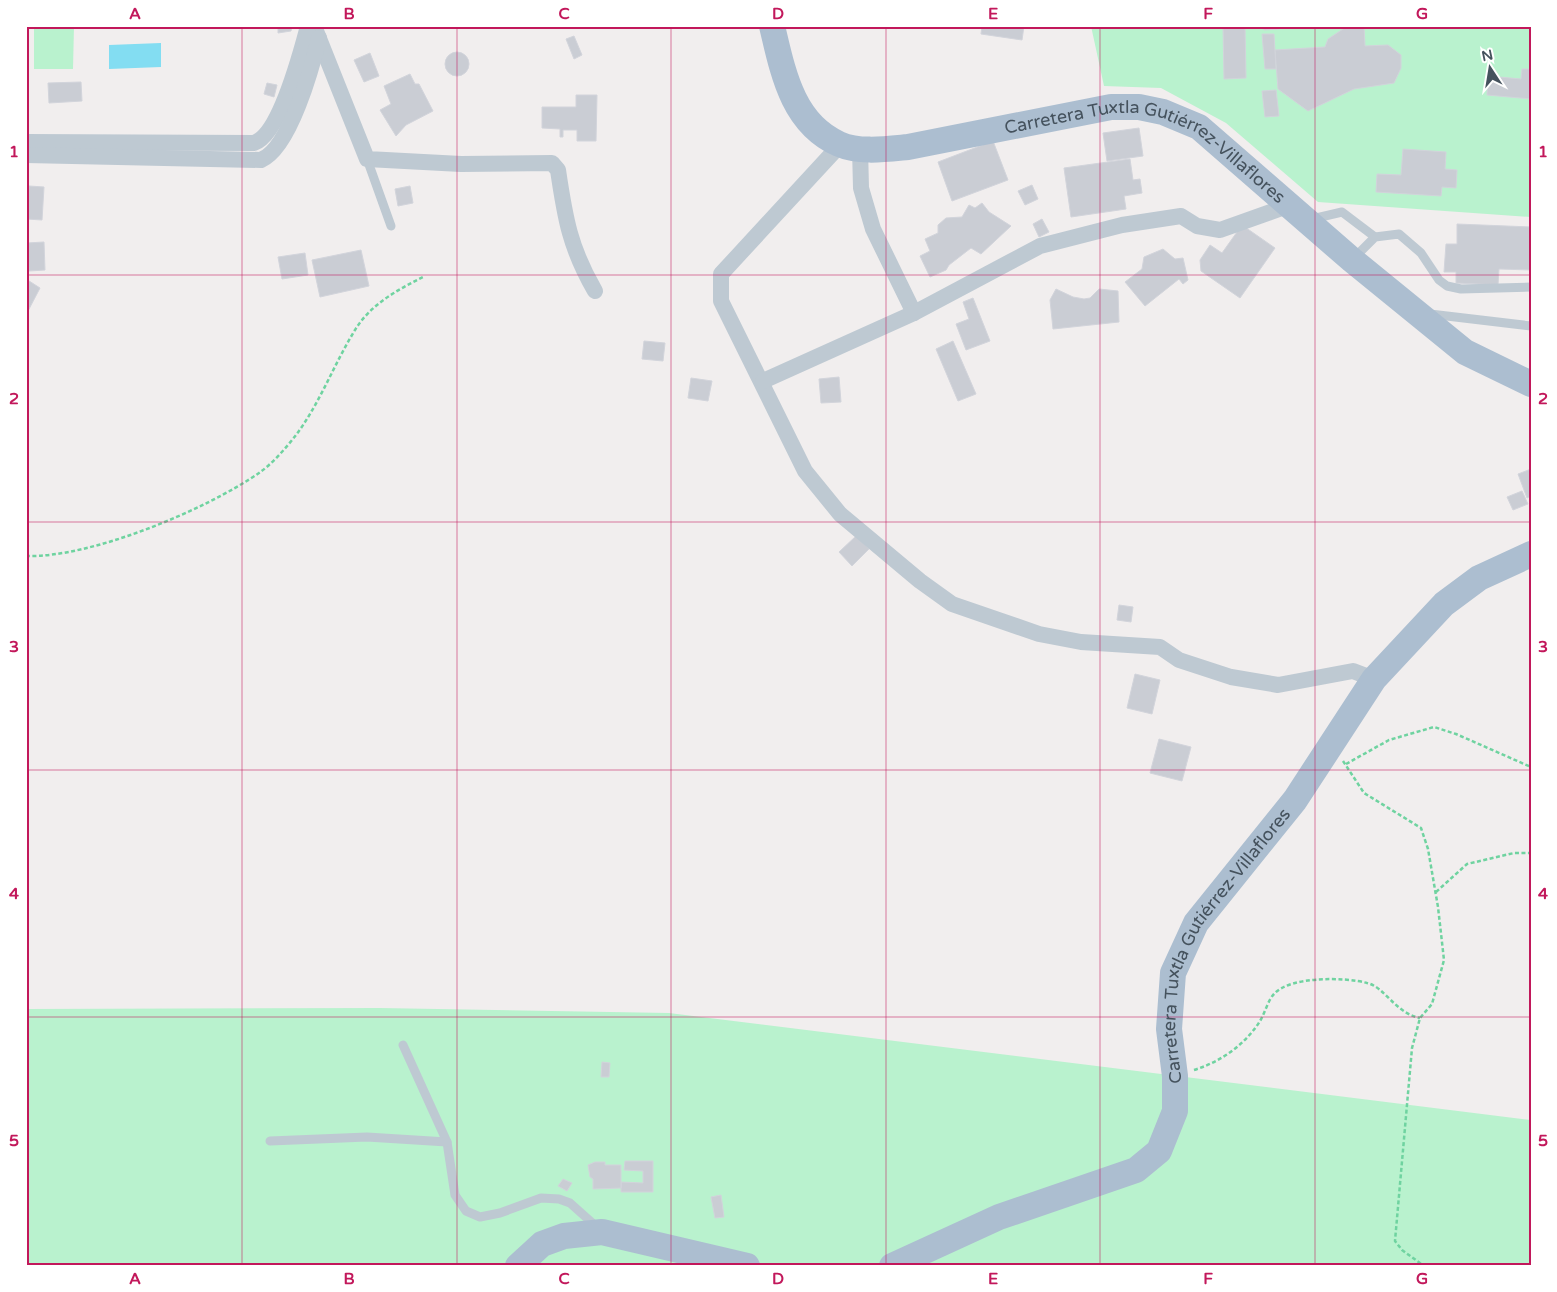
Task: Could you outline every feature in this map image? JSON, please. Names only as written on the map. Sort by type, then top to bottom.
[{"type":"main road","points":[[772,26],[788,88],[800,112],[823,134],[850,146]]},
{"type":"main road","name":"Carretera Tuxtla Gutiérrez-Villaflores","points":[[850,146],[879,150],[922,145],[1111,107],[1139,107],[1163,112],[1199,127],[1352,260],[1465,352],[1531,384]]},
{"type":"main road","name":"Carretera Tuxtla Gutiérrez-Villaflores","points":[[892,1266],[999,1217],[1136,1170],[1159,1151],[1175,1110],[1176,1076],[1169,1029],[1173,972],[1196,924],[1295,800],[1337,757],[1374,679],[1444,604],[1479,578],[1531,554]]},
{"type":"main road","points":[[518,1266],[542,1244],[549,1241],[564,1236],[602,1232],[747,1266]]},
{"type":"street","points":[[26,155],[261,160],[268,157],[283,123],[309,77],[314,30]]},
{"type":"street","points":[[314,30],[367,159],[461,164],[552,163],[558,170],[570,238],[579,263],[595,291]]},
{"type":"street","points":[[26,142],[254,143],[259,142],[283,123]]},
{"type":"street","points":[[850,146],[873,229],[914,312]]},
{"type":"street","points":[[850,146],[721,274],[721,301],[805,471],[840,514],[920,581],[952,604],[1039,634],[1081,642],[1160,647],[1179,660],[1231,677],[1278,685],[1354,671],[1374,679]]},
{"type":"street","points":[[762,382],[914,312],[1040,246],[1122,225],[1181,216],[1197,226],[1220,230],[1298,213]]},
{"type":"lane","points":[[367,159],[392,226]]},
{"type":"lane","points":[[1298,213],[1342,212],[1375,237]]},
{"type":"lane","points":[[1352,260],[1375,237],[1399,234],[1420,253],[1439,280],[1447,286],[1460,289],[1531,288]]},
{"type":"lane","points":[[1417,313],[1531,326]]},
{"type":"lane","points":[[403,1045],[448,1142],[455,1194],[466,1211],[480,1217],[500,1213],[541,1198],[558,1199],[570,1203],[602,1232]]},
{"type":"lane","points":[[270,1141],[367,1137],[448,1142]]},
{"type":"path","points":[[26,556],[69,554],[136,532],[201,505],[260,473],[296,435],[325,390],[355,329],[373,309],[396,291],[423,278]]},
{"type":"path","points":[[1424,1266],[1402,1250],[1395,1241],[1412,1048],[1420,1018],[1432,1004],[1444,960],[1436,892],[1422,828],[1364,793],[1337,757],[1434,727],[1456,734],[1531,767]]},
{"type":"path","points":[[1436,892],[1467,864],[1514,853],[1530,852]]},
{"type":"path","points":[[1176,1076],[1224,1057],[1242,1043],[1260,1022],[1274,994],[1290,984],[1329,979],[1368,983],[1407,1016],[1420,1018]]},
{"type":"green space","points":[[34,26],[74,26],[73,69],[34,69]]},
{"type":"green space","points":[[1091,26],[1531,26],[1531,217],[1318,202],[1226,123],[1161,88],[1104,86]]},
{"type":"green space","points":[[380,1008],[669,1013],[1531,1120],[1531,1266],[26,1266],[26,1009]]},
{"type":"water","points":[[161,43],[161,67],[109,69],[109,45]]},
{"type":"building","points":[[278,26],[292,26],[291,31],[278,33]]},
{"type":"building","points":[[982,26],[1024,26],[1022,40],[981,34]]},
{"type":"building","points":[[1223,26],[1245,26],[1246,78],[1224,79]]},
{"type":"building","points":[[1263,26],[1279,26],[1279,29],[1264,30]]},
{"type":"building","points":[[1364,26],[1365,46],[1388,45],[1401,55],[1401,68],[1394,83],[1354,89],[1308,111],[1278,89],[1275,50],[1325,47],[1328,39],[1346,27]]},
{"type":"building","points":[[1262,34],[1274,34],[1276,69],[1265,69]]},
{"type":"building","points":[[574,36],[582,55],[574,59],[566,39]]},
{"type":"building","points":[[457,52],[466,55],[469,64],[466,73],[457,76],[448,73],[445,64],[448,55]]},
{"type":"building","points":[[370,53],[379,76],[364,82],[354,60]]},
{"type":"building","points":[[1522,69],[1531,69],[1531,99],[1487,95],[1488,76],[1521,79]]},
{"type":"building","points":[[410,74],[415,84],[419,84],[433,111],[406,125],[396,136],[380,110],[391,104],[384,86]]},
{"type":"building","points":[[81,82],[82,101],[49,103],[48,83]]},
{"type":"building","points":[[267,83],[277,85],[274,97],[264,94]]},
{"type":"building","points":[[1276,90],[1279,116],[1265,117],[1262,91]]},
{"type":"building","points":[[576,95],[597,95],[596,141],[577,141],[577,130],[563,130],[563,137],[560,137],[560,129],[542,128],[542,107],[576,107]]},
{"type":"building","points":[[1139,128],[1143,156],[1107,161],[1103,133]]},
{"type":"building","points":[[993,141],[1008,180],[952,201],[938,162]]},
{"type":"building","points":[[1403,149],[1446,152],[1445,169],[1457,170],[1456,188],[1442,187],[1441,196],[1376,192],[1377,174],[1401,175]]},
{"type":"building","points":[[1130,159],[1133,180],[1140,179],[1142,193],[1124,196],[1126,209],[1071,217],[1064,168]]},
{"type":"building","points":[[1032,185],[1038,199],[1025,205],[1018,191]]},
{"type":"building","points":[[29,186],[44,187],[42,220],[27,219]]},
{"type":"building","points":[[410,186],[413,203],[398,206],[395,189]]},
{"type":"building","points":[[982,203],[989,212],[1011,226],[981,254],[971,248],[949,265],[946,270],[930,277],[920,256],[930,251],[925,239],[938,233],[938,225],[946,218],[962,217],[969,205],[975,208]]},
{"type":"building","points":[[1042,219],[1049,232],[1039,237],[1033,224]]},
{"type":"building","points":[[1457,224],[1531,227],[1531,270],[1499,269],[1498,285],[1456,283],[1456,272],[1444,272],[1446,244],[1457,244]]},
{"type":"building","points":[[1242,225],[1275,248],[1240,298],[1201,271],[1200,260],[1210,245],[1222,253]]},
{"type":"building","points":[[44,242],[45,270],[29,271],[27,243]]},
{"type":"building","points":[[1163,249],[1175,259],[1183,258],[1188,280],[1183,284],[1179,279],[1145,306],[1125,282],[1142,269],[1144,257]]},
{"type":"building","points":[[361,250],[369,286],[320,297],[312,260]]},
{"type":"building","points":[[305,253],[308,275],[282,279],[278,257]]},
{"type":"building","points":[[26,279],[40,288],[28,311],[26,310]]},
{"type":"building","points":[[1056,289],[1073,297],[1084,299],[1090,298],[1099,289],[1118,291],[1119,322],[1053,329],[1050,300]]},
{"type":"building","points":[[973,298],[990,341],[966,350],[956,324],[969,319],[963,302]]},
{"type":"building","points":[[644,341],[665,343],[663,361],[642,359]]},
{"type":"building","points":[[953,341],[976,394],[958,401],[936,349]]},
{"type":"building","points":[[839,377],[841,402],[821,403],[819,379]]},
{"type":"building","points":[[691,378],[712,381],[708,401],[688,398]]},
{"type":"building","points":[[1531,469],[1531,496],[1527,498],[1518,474]]},
{"type":"building","points":[[1522,491],[1528,504],[1513,510],[1507,497]]},
{"type":"building","points":[[856,536],[869,549],[852,566],[839,552]]},
{"type":"building","points":[[1119,605],[1133,607],[1131,622],[1117,620]]},
{"type":"building","points":[[1135,674],[1160,680],[1152,714],[1127,708]]},
{"type":"building","points":[[1159,739],[1191,747],[1182,781],[1150,773]]},
{"type":"building","points":[[602,1062],[610,1063],[609,1077],[601,1077]]},
{"type":"building","points":[[625,1161],[653,1161],[653,1192],[621,1192],[621,1182],[643,1183],[643,1171],[624,1170]]},
{"type":"building","points":[[595,1162],[605,1162],[605,1165],[621,1165],[621,1188],[593,1189],[593,1179],[590,1177],[588,1165]]},
{"type":"building","points":[[563,1179],[572,1183],[567,1191],[558,1186]]},
{"type":"building","points":[[721,1195],[724,1217],[715,1218],[711,1197]]}]
